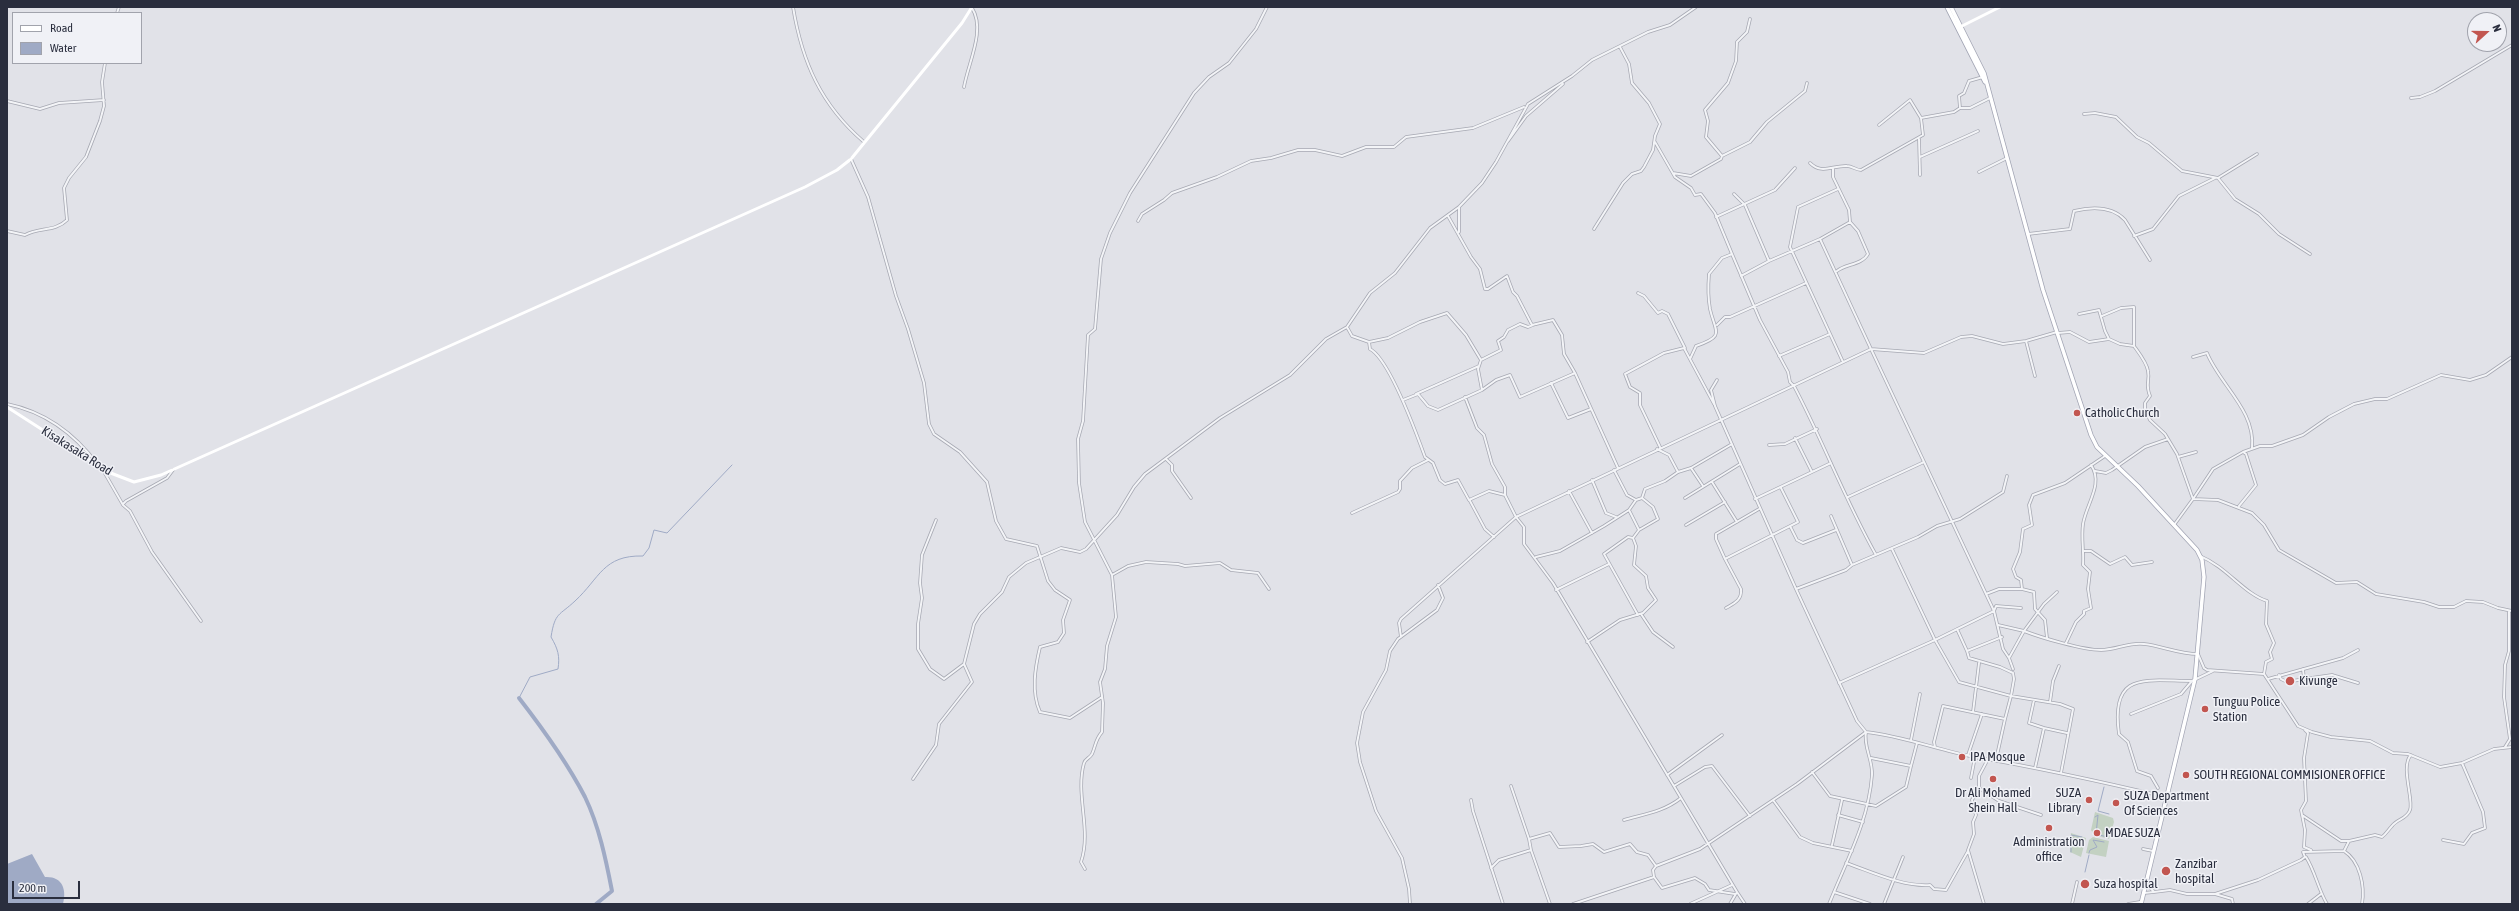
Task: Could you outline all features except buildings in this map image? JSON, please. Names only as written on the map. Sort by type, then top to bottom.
[{"type":"main road","points":[[1947,7],[1960,27]]},
{"type":"main road","points":[[1951,7],[1986,83],[2027,234],[2091,435],[2105,456],[2174,525],[2200,556],[2204,577],[2198,654],[2167,798],[2141,903]]},
{"type":"street","points":[[793,7],[798,37],[822,96],[840,119],[865,144]]},
{"type":"street","points":[[964,87],[977,30],[977,17],[972,7]]},
{"type":"street","name":"Kisakasaka Road","points":[[7,406],[103,469],[134,482],[149,479],[174,469],[805,187],[837,170],[851,159],[865,144],[972,7]]},
{"type":"street","points":[[1085,869],[1081,862],[1085,852],[1086,830],[1081,778],[1085,761],[1091,755],[1095,739],[1102,732],[1102,697],[1100,682],[1105,669],[1107,646],[1116,617],[1112,575],[1085,522],[1082,511],[1078,439],[1083,421],[1088,335],[1095,330],[1099,269],[1103,253],[1130,192],[1194,93],[1209,76],[1233,58],[1256,29],[1267,7]]},
{"type":"street","points":[[1504,146],[1526,116],[1592,60],[1648,32],[1670,25],[1696,7]]},
{"type":"street","points":[[1960,27],[2000,7]]},
{"type":"street","points":[[1722,156],[1706,137],[1708,121],[1705,110],[1728,83],[1736,60],[1738,42],[1747,32],[1750,19]]},
{"type":"street","points":[[2411,98],[2420,97],[2435,91],[2512,45]]},
{"type":"street","points":[[1594,229],[1624,183],[1632,174],[1640,172],[1644,167],[1655,142],[1655,136],[1660,124],[1659,118],[1632,83],[1629,64],[1620,47]]},
{"type":"street","points":[[7,231],[25,235],[34,230],[52,229],[67,220],[64,188],[69,178],[86,158],[100,121],[104,100],[102,82],[105,64]]},
{"type":"street","points":[[1960,108],[1959,96],[1964,92],[1969,81],[1984,77]]},
{"type":"street","points":[[1138,220],[1142,214],[1172,193],[1217,177],[1251,161],[1271,158],[1298,150],[1315,150],[1342,156],[1366,147],[1392,148],[1400,144],[1406,137],[1473,128],[1525,107],[1568,79]]},
{"type":"street","points":[[1672,173],[1691,176],[1721,159],[1722,156],[1750,142],[1767,122],[1805,91],[1807,83]]},
{"type":"street","points":[[1921,118],[1954,112],[1960,108],[1970,108],[1990,98]]},
{"type":"street","points":[[7,101],[44,109],[59,103],[104,100]]},
{"type":"street","points":[[1879,125],[1910,100],[1921,118],[1923,136],[1920,139],[1920,175]]},
{"type":"street","points":[[913,779],[936,745],[939,724],[972,682],[964,664],[974,624],[980,614],[1002,592],[1010,577],[1026,563],[1040,555],[1061,548],[1080,552],[1086,549],[1094,538],[1117,515],[1134,486],[1145,474],[1220,418],[1290,375],[1326,339],[1347,327],[1370,293],[1395,273],[1430,228],[1459,207],[1489,173],[1525,107]]},
{"type":"street","points":[[2084,114],[2095,113],[2116,117],[2137,137],[2149,143],[2182,171],[2217,178],[2235,199],[2259,214],[2279,234],[2310,254]]},
{"type":"street","points":[[1920,156],[1978,131]]},
{"type":"street","points":[[1810,163],[1819,169],[1833,169],[1848,166],[1861,170],[1896,149],[1920,139]]},
{"type":"street","points":[[1655,142],[1672,173],[1691,188],[1696,195],[1701,194],[1716,217],[1754,306],[1790,382],[1794,386],[1817,429],[1863,532],[1876,555]]},
{"type":"street","points":[[2134,236],[2153,229],[2179,196],[2217,178],[2257,154]]},
{"type":"street","points":[[1979,172],[2007,158]]},
{"type":"street","points":[[851,159],[868,197],[896,296],[908,329],[924,383],[929,424],[934,434],[960,452],[987,482],[996,521],[1006,539],[1036,546],[1048,581],[1055,590],[1070,600],[1063,620],[1064,633],[1058,642],[1040,647],[1035,666],[1036,704],[1040,712],[1070,718],[1102,697]]},
{"type":"street","points":[[1716,217],[1775,190],[1795,168]]},
{"type":"street","points":[[1833,169],[1832,175],[1849,210],[1850,222],[1860,234],[1868,256],[1836,272]]},
{"type":"street","points":[[1838,188],[1798,207],[1790,242],[1792,253],[1843,362]]},
{"type":"street","points":[[1734,194],[1745,205],[1769,261]]},
{"type":"street","points":[[1459,207],[1459,233]]},
{"type":"street","points":[[2027,234],[2070,229],[2072,212],[2103,209],[2120,216],[2150,260]]},
{"type":"street","points":[[1448,216],[1459,233],[1471,257],[1480,269],[1485,289],[1488,289],[1507,276],[1512,292],[1517,296],[1533,326]]},
{"type":"street","points":[[1741,276],[1769,261],[1792,253],[1850,222]]},
{"type":"street","points":[[1820,239],[1994,611],[2002,637],[2003,649],[2009,658],[2013,669]]},
{"type":"street","points":[[1690,358],[1696,346],[1707,344],[1716,335],[1717,325],[1710,307],[1709,274],[1722,258],[1732,254]]},
{"type":"street","points":[[1717,325],[1725,317],[1730,317],[1806,283]]},
{"type":"street","points":[[1638,293],[1644,296],[1658,313],[1662,311],[1668,314],[1715,406],[1770,534],[1839,684],[1857,721],[1866,732],[1910,740],[1975,757],[1988,758],[2061,773],[2167,798]]},
{"type":"street","points":[[2102,316],[2121,308],[2134,308],[2134,346],[2148,373],[2146,381],[2150,396],[2145,403],[2145,409],[2153,424],[2168,439],[2178,457],[2193,498]]},
{"type":"street","points":[[2079,314],[2098,310],[2102,316],[2105,331],[2109,339]]},
{"type":"street","points":[[1347,327],[1352,336],[1369,342],[1388,338],[1420,322],[1447,312],[1466,335],[1481,360]]},
{"type":"street","points":[[1482,390],[1478,366],[1481,360],[1501,350],[1498,341],[1504,337],[1508,330],[1520,324],[1528,327],[1553,320],[1562,335],[1564,354],[1575,373],[1618,468]]},
{"type":"street","points":[[1401,636],[1399,623],[1401,619],[1516,517],[1720,419],[1871,349],[1924,353],[1961,337],[1972,336],[2003,344],[2026,341],[2057,332],[2070,332],[2089,342],[2109,339],[2120,344],[2134,346]]},
{"type":"street","points":[[1779,356],[1830,334]]},
{"type":"street","points":[[2026,341],[2035,376]]},
{"type":"street","points":[[1369,342],[1370,349],[1376,352],[1384,362],[1403,400],[1428,460],[1433,463],[1440,480],[1445,484],[1458,480],[1485,529],[1494,538]]},
{"type":"street","points":[[1660,448],[1640,405],[1640,393],[1630,387],[1625,374],[1670,350],[1686,350]]},
{"type":"street","points":[[2193,357],[2207,353],[2213,367],[2250,422],[2253,436],[2252,448]]},
{"type":"street","points":[[2174,525],[2213,469],[2243,452],[2252,448],[2272,446],[2303,435],[2329,417],[2354,404],[2375,399],[2387,399],[2441,375],[2470,380],[2486,375],[2512,357]]},
{"type":"street","points":[[1403,400],[1478,366]]},
{"type":"street","points":[[1416,394],[1435,410],[1482,390],[1508,375],[1520,397],[1575,373]]},
{"type":"street","points":[[1715,406],[1712,390],[1717,380]]},
{"type":"street","points":[[1551,383],[1568,418],[1591,409]]},
{"type":"street","points":[[1465,397],[1477,428],[1484,435],[1484,442],[1492,464],[1505,487],[1505,495],[1516,517],[1524,527],[1524,544],[1536,558],[1556,590],[1674,786],[1736,893],[1745,904]]},
{"type":"street","points":[[7,406],[56,422],[72,434],[99,466]]},
{"type":"street","points":[[1769,445],[1785,444],[1817,429]]},
{"type":"street","points":[[1796,438],[1812,472]]},
{"type":"street","points":[[2095,471],[2106,473],[2145,447],[2168,439]]},
{"type":"street","points":[[1642,498],[1645,489],[1665,481],[1678,472],[1691,468],[1732,444]]},
{"type":"street","points":[[1657,449],[1669,455],[1678,472]]},
{"type":"street","points":[[2178,457],[2196,452]]},
{"type":"street","points":[[2239,507],[2256,485],[2246,454],[2243,452]]},
{"type":"street","points":[[2022,589],[2021,580],[2016,577],[2013,569],[2020,552],[2023,529],[2032,525],[2029,505],[2033,495],[2065,483],[2105,456]]},
{"type":"street","points":[[1166,459],[1172,465],[1172,472],[1191,498]]},
{"type":"street","points":[[1352,513],[1398,492],[1400,489],[1400,481],[1408,471],[1428,460]]},
{"type":"street","points":[[1848,496],[1924,462]]},
{"type":"street","points":[[1755,499],[1831,463]]},
{"type":"street","points":[[1685,498],[1740,464]]},
{"type":"street","points":[[2066,642],[2067,635],[2084,614],[2084,611],[2091,608],[2088,589],[2090,574],[2083,565],[2083,526],[2086,510],[2091,505],[2097,475],[2091,465]]},
{"type":"street","points":[[1691,468],[1703,486]]},
{"type":"street","points":[[103,469],[123,505],[130,511],[152,552],[201,621]]},
{"type":"street","points":[[123,505],[126,500],[167,478],[174,469]]},
{"type":"street","points":[[1614,470],[1627,495],[1636,500]]},
{"type":"street","points":[[1796,589],[1846,570],[1852,565],[1892,549],[1937,526],[1952,522],[1993,500],[2003,492],[2007,476]]},
{"type":"street","points":[[1592,480],[1606,513],[1616,517]]},
{"type":"street","points":[[1712,482],[1737,522]]},
{"type":"street","points":[[1725,559],[1770,534],[1798,522],[1781,488]]},
{"type":"street","points":[[1569,491],[1592,533]]},
{"type":"street","points":[[1470,500],[1489,492],[1505,495]]},
{"type":"street","points":[[1536,558],[1546,553],[1556,553],[1592,533],[1629,510],[1636,500],[1642,498]]},
{"type":"street","points":[[1633,538],[1639,530],[1658,518],[1651,504],[1642,498]]},
{"type":"street","points":[[2193,498],[2218,500],[2252,513],[2260,521],[2279,550],[2336,583],[2356,582],[2376,594],[2424,602],[2439,607],[2454,607],[2466,601],[2483,602],[2511,611],[2510,651],[2505,665],[2504,697],[2511,740],[2506,747]]},
{"type":"street","points":[[1686,525],[1725,502]]},
{"type":"street","points":[[1726,608],[1738,601],[1742,595],[1715,536],[1759,509]]},
{"type":"street","points":[[1629,510],[1639,530]]},
{"type":"street","points":[[1831,516],[1852,565]]},
{"type":"street","points":[[936,520],[922,556],[920,583],[922,598],[918,624],[918,649],[930,669],[944,679],[964,664]]},
{"type":"street","points":[[1790,526],[1797,540],[1803,543],[1836,530]]},
{"type":"street","points":[[1633,538],[1628,537],[1604,553],[1638,615]]},
{"type":"street","points":[[1587,642],[1620,620],[1641,614],[1656,600],[1648,588],[1646,576],[1634,565],[1636,546],[1633,538]]},
{"type":"street","points":[[1892,549],[1935,640],[1955,678],[1965,685],[1978,686],[2011,696],[2050,702],[2073,709],[2067,734],[2061,773]]},
{"type":"street","points":[[2084,551],[2091,551],[2110,564],[2125,557],[2132,565],[2152,562]]},
{"type":"street","points":[[2200,556],[2216,563],[2254,596],[2267,601],[2266,624],[2274,643],[2270,652],[2272,659],[2266,662],[2264,674]]},
{"type":"street","points":[[1112,575],[1128,566],[1146,562],[1178,564],[1184,566],[1220,563],[1231,570],[1258,573],[1269,590]]},
{"type":"street","points":[[1556,590],[1609,564]]},
{"type":"street","points":[[1410,904],[1410,889],[1402,858],[1376,811],[1360,762],[1358,743],[1362,712],[1386,670],[1392,646],[1401,636],[1429,616],[1443,602],[1438,585]]},
{"type":"street","points":[[1986,594],[1999,589],[2022,589],[2034,592],[2035,609],[2039,611],[2045,620],[2046,638]]},
{"type":"street","points":[[2009,658],[2024,631],[2039,611],[2057,592]]},
{"type":"street","points":[[1839,684],[1935,640],[1994,611],[1998,606],[2021,608]]},
{"type":"street","points":[[1641,614],[1653,632],[1673,647]]},
{"type":"street","points":[[1998,625],[2046,638],[2101,650],[2143,644],[2181,653],[2198,654],[2204,668],[2217,671],[2264,674],[2298,726],[2331,738],[2370,741],[2393,753],[2411,755],[2435,767],[2462,763],[2494,749],[2506,747],[2512,748]]},
{"type":"street","points":[[1957,629],[1969,658],[1979,663],[2000,667],[2013,673],[2014,679],[2011,696],[1996,760]]},
{"type":"street","points":[[1967,651],[2002,637]]},
{"type":"street","points":[[2268,679],[2344,658],[2358,650]]},
{"type":"street","points":[[1973,712],[1978,686],[1976,680],[1979,663]]},
{"type":"street","points":[[2050,702],[2053,681],[2060,666]]},
{"type":"street","points":[[2303,669],[2304,679]]},
{"type":"street","points":[[2158,788],[2151,776],[2136,771],[2128,742],[2119,734],[2117,718],[2118,702],[2128,688],[2134,684],[2155,678],[2193,680],[2217,671]]},
{"type":"street","points":[[2279,675],[2281,679],[2287,682],[2332,675],[2358,683]]},
{"type":"street","points":[[2131,714],[2181,694],[2193,680]]},
{"type":"street","points":[[1910,740],[1920,694]]},
{"type":"street","points":[[2034,700],[2029,723],[2067,734]]},
{"type":"street","points":[[1935,747],[1934,742],[1943,706],[2005,719]]},
{"type":"street","points":[[1968,755],[1982,714]]},
{"type":"street","points":[[2035,768],[2044,728]]},
{"type":"street","points":[[2303,728],[2308,733],[2304,758],[2306,802],[2302,809],[2305,830],[2304,847],[2311,850]]},
{"type":"street","points":[[1829,904],[1863,822],[1872,776],[1871,758],[1865,739],[1866,732]]},
{"type":"street","points":[[1736,893],[1709,890],[1705,884],[1695,878],[1662,888],[1654,877],[1653,870],[1656,866],[1693,853],[1708,844],[1773,800],[1866,732]]},
{"type":"street","points":[[1667,775],[1722,735]]},
{"type":"street","points":[[1812,772],[1830,796],[1866,806],[1876,806],[1906,787],[1917,743]]},
{"type":"street","points":[[2302,815],[2341,841],[2375,836],[2382,837],[2390,831],[2393,824],[2404,819],[2408,814],[2412,803],[2407,790],[2407,761],[2411,755]]},
{"type":"street","points":[[1971,778],[1975,757]]},
{"type":"street","points":[[1871,758],[1911,766]]},
{"type":"street","points":[[1846,863],[1894,879],[1930,885],[1934,889],[1946,890],[1968,850],[1974,834],[1973,822],[1976,815],[1972,800],[1979,788],[1979,776],[1988,758]]},
{"type":"street","points":[[2443,840],[2464,844],[2472,833],[2485,828],[2483,812],[2462,763]]},
{"type":"street","points":[[1674,786],[1705,767],[1712,766],[1750,816]]},
{"type":"street","points":[[1511,786],[1550,904]]},
{"type":"street","points":[[1979,788],[1987,795],[2020,810],[2041,815]]},
{"type":"street","points":[[1624,820],[1653,814],[1670,807],[1681,798]]},
{"type":"street","points":[[1471,800],[1503,904]]},
{"type":"street","points":[[1773,800],[1800,837],[1813,843],[1852,851]]},
{"type":"street","points":[[1832,846],[1842,800]]},
{"type":"street","points":[[1838,815],[1863,822]]},
{"type":"street","points":[[1529,839],[1550,833],[1559,847],[1593,844],[1604,852],[1630,844],[1637,852],[1648,855],[1656,866]]},
{"type":"street","points":[[2344,851],[2349,841]]},
{"type":"street","points":[[2143,849],[2154,851]]},
{"type":"street","points":[[1491,868],[1499,860],[1531,850]]},
{"type":"street","points":[[1968,850],[1984,904]]},
{"type":"street","points":[[2303,852],[2311,850],[2344,851],[2356,861],[2359,870],[2362,904]]},
{"type":"street","points":[[2215,894],[2258,880],[2301,860],[2305,857],[2303,852]]},
{"type":"street","points":[[2303,852],[2312,865],[2321,894],[2327,904]]},
{"type":"street","points":[[1884,904],[1903,857]]},
{"type":"street","points":[[1573,904],[1654,877]]},
{"type":"street","points":[[2072,904],[2077,882]]},
{"type":"street","points":[[2146,883],[2154,892]]},
{"type":"street","points":[[1690,904],[1732,885]]},
{"type":"street","points":[[2144,893],[2170,890],[2187,894],[2215,894],[2232,899],[2232,904]]},
{"type":"street","points":[[1834,892],[1870,904]]},
{"type":"street","points":[[1730,904],[1736,893]]},
{"type":"street","points":[[2308,904],[2321,894]]},
{"type":"street","points":[[2128,904],[2141,903]]},
{"type":"green space","points":[[2095,812],[2113,818],[2114,822],[2109,839],[2094,835],[2091,830]]},
{"type":"green space","points":[[2071,833],[2086,838],[2081,857],[2070,852]]},
{"type":"green space","points":[[2093,837],[2109,841],[2106,857],[2086,853],[2089,840]]},
{"type":"water","points":[[32,854],[45,877],[56,879],[62,884],[64,889],[63,904],[7,904],[7,864]]},
{"type":"waterway","points":[[519,698],[530,677],[558,669],[558,653],[551,637],[554,623],[558,615],[575,601],[610,564],[619,559],[643,556],[649,548],[654,530],[667,533],[732,465]]},
{"type":"waterway","points":[[519,698],[563,758],[590,808],[605,855],[612,891],[596,904]]},
{"type":"waterway","points":[[2104,787],[2098,811],[2109,814]]},
{"type":"waterway","points":[[2095,817],[2098,815],[2096,834],[2107,837]]},
{"type":"waterway","points":[[2071,852],[2071,835],[2082,837]]},
{"type":"waterway","points":[[2089,853],[2090,850],[2097,847],[2093,840],[2104,842]]},
{"type":"waterway","points":[[2085,872],[2089,855]]},
{"type":"place","name":"Catholic Church","points":[[2077,413]]},
{"type":"place","name":"Kivunge","points":[[2290,681]]},
{"type":"place","name":"Tunguu Police Station","points":[[2205,709]]},
{"type":"place","name":"IPA Mosque","points":[[1962,757]]},
{"type":"place","name":"SOUTH REGIONAL COMMISIONER OFFICE","points":[[2186,775]]},
{"type":"place","name":"Dr Ali Mohamed Shein Hall","points":[[1993,779]]},
{"type":"place","name":"SUZA Library","points":[[2089,800]]},
{"type":"place","name":"SUZA Department Of Sciences","points":[[2116,803]]},
{"type":"place","name":"Administration office","points":[[2049,828]]},
{"type":"place","name":"MDAE SUZA","points":[[2097,833]]},
{"type":"place","name":"Zanzibar hospital","points":[[2166,871]]},
{"type":"place","name":"Suza hospital","points":[[2085,884]]}]
